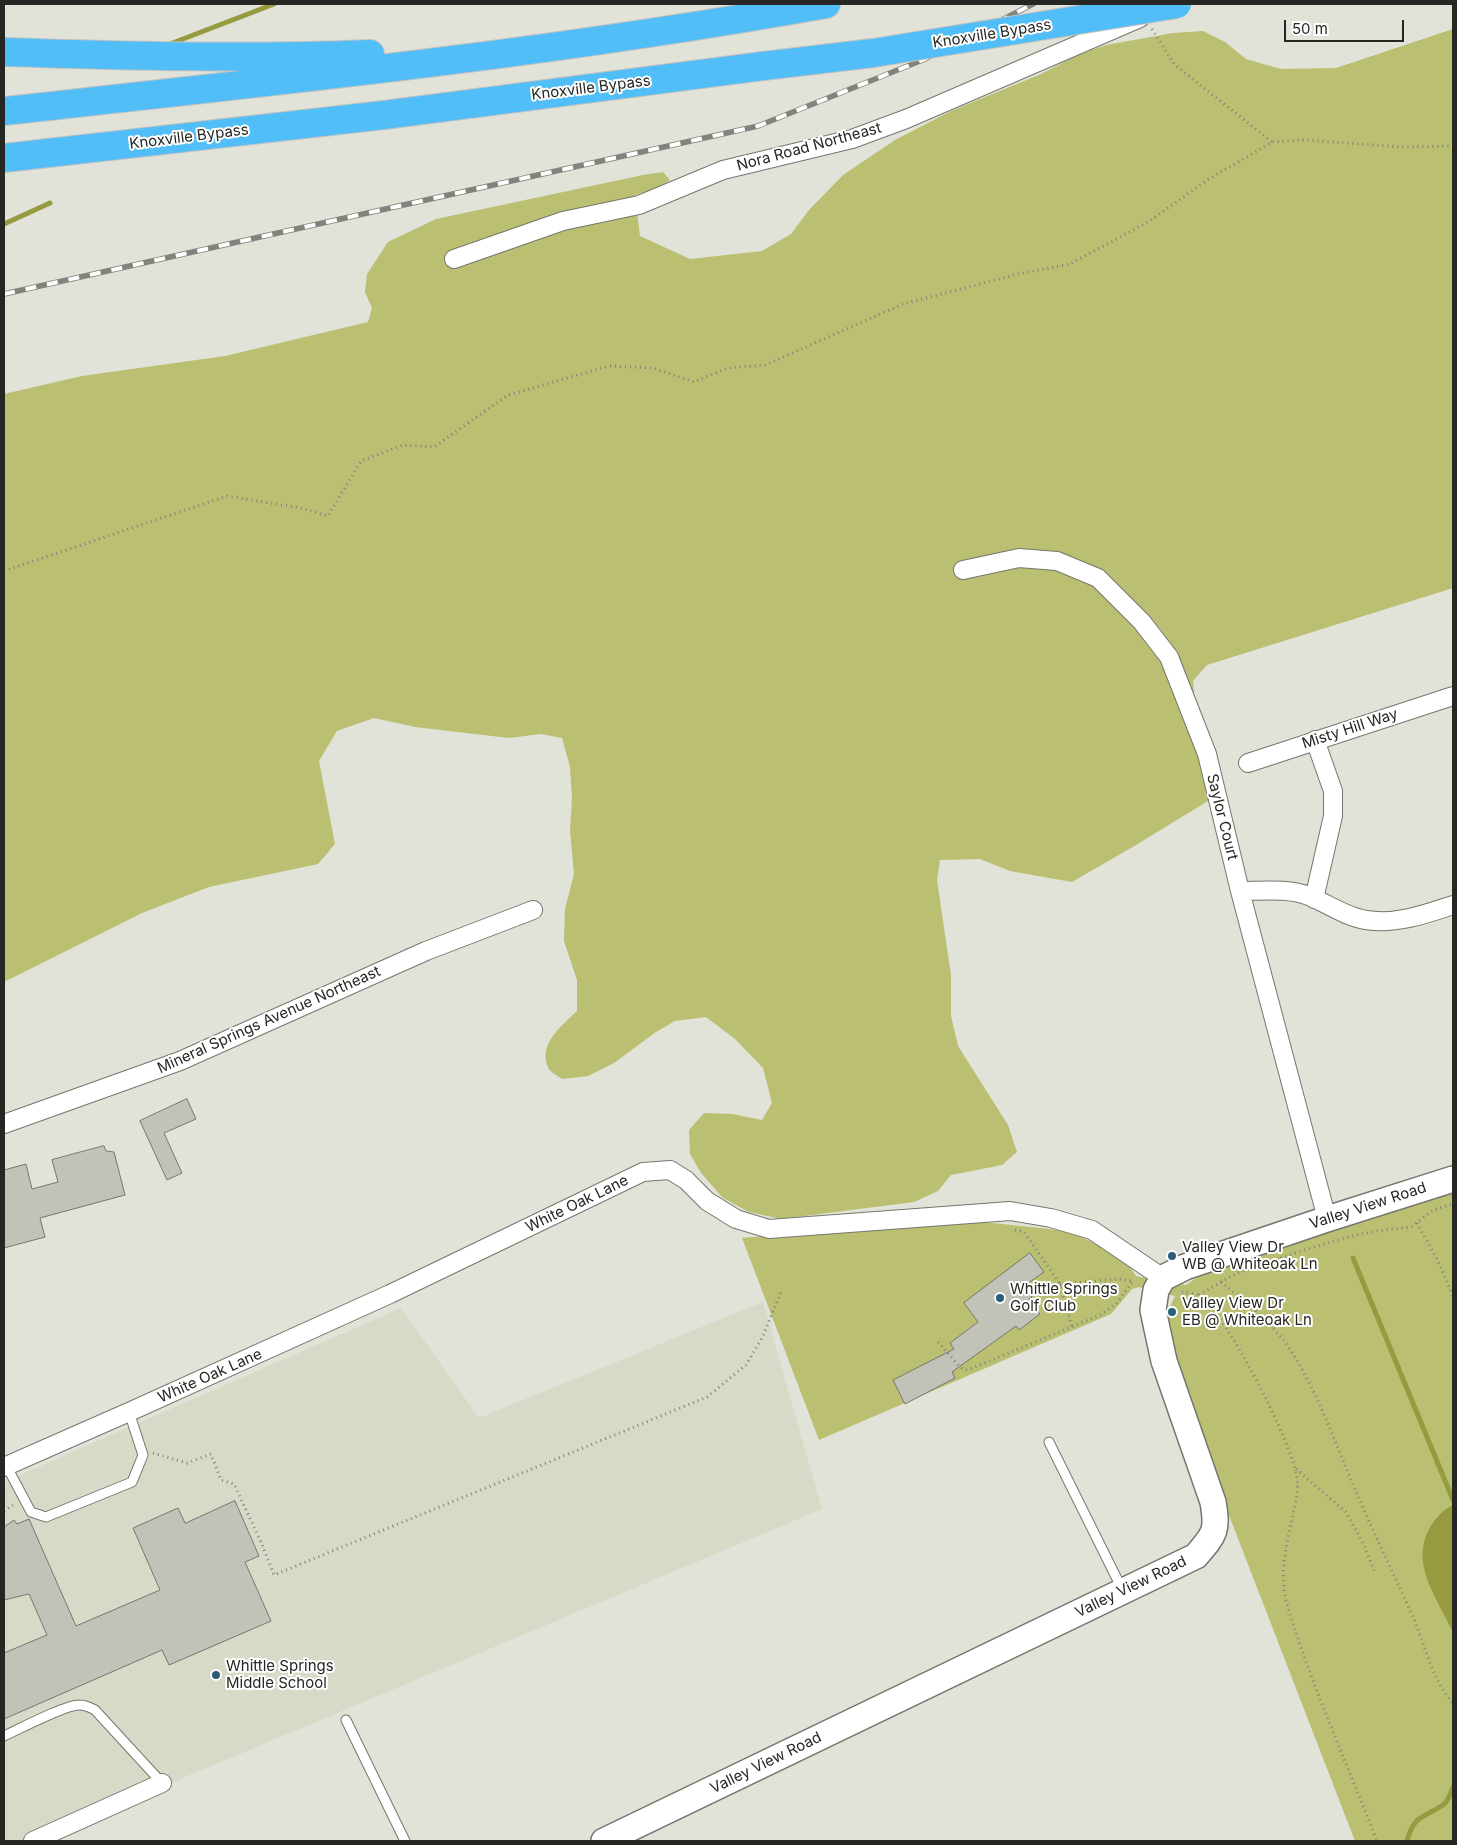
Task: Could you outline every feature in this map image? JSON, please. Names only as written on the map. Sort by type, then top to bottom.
[{"type":"highway","points":[[4,111],[432,63],[554,47],[826,4]]},
{"type":"highway","name":"Knoxville Bypass","points":[[4,158],[384,115],[873,53],[1176,4]]},
{"type":"highway","points":[[4,52],[158,57],[282,57],[397,53],[675,28]]},
{"type":"street","name":"Nora Road Northeast","points":[[454,259],[563,221],[639,205],[724,170],[852,139],[906,119],[1143,10]]},
{"type":"street","name":"Saylor Court","points":[[962,570],[1019,558],[1057,561],[1098,578],[1142,622],[1169,657],[1207,754],[1240,891],[1327,1219]]},
{"type":"street","name":"Misty Hill Way","points":[[1248,763],[1453,696]]},
{"type":"street","points":[[1314,899],[1333,816],[1333,791],[1315,740]]},
{"type":"street","points":[[1240,891],[1286,891],[1314,899],[1366,920],[1380,921],[1416,917],[1453,904]]},
{"type":"street","name":"Mineral Springs Avenue Northeast","points":[[4,1124],[180,1061],[426,951],[533,910]]},
{"type":"street","name":"White Oak Lane","points":[[5,1466],[390,1294],[643,1172],[670,1170],[686,1180],[707,1201],[736,1219],[769,1229],[1010,1211],[1051,1218],[1092,1230],[1171,1285]]},
{"type":"street","name":"Valley View Road","points":[[604,1841],[1196,1556],[1211,1539],[1216,1522],[1213,1502],[1164,1362],[1153,1310],[1156,1290],[1171,1285],[1185,1267],[1453,1179]]},
{"type":"street","points":[[34,1841],[162,1783]]},
{"type":"lane","points":[[5,1466],[31,1512],[46,1517],[132,1482],[142,1455],[129,1412]]},
{"type":"lane","points":[[1049,1442],[1123,1591]]},
{"type":"lane","points":[[4,1736],[67,1708],[80,1705],[88,1707],[95,1710],[162,1783]]},
{"type":"lane","points":[[346,1720],[405,1841]]},
{"type":"path","points":[[1143,10],[1175,66],[1272,142]]},
{"type":"path","points":[[4,571],[227,496],[300,508],[328,516],[361,461],[403,445],[434,447],[508,395],[608,366],[653,368],[694,382],[728,368],[765,365],[903,304],[1018,274],[1070,264],[1148,222],[1209,179],[1272,142],[1304,140],[1401,147],[1453,146]]},
{"type":"path","points":[[1198,1294],[1243,1271],[1344,1238],[1376,1231],[1410,1227],[1433,1210],[1453,1204]]},
{"type":"path","points":[[1417,1223],[1438,1261],[1453,1296]]},
{"type":"path","points":[[1012,1230],[1024,1232],[1052,1270],[1060,1284],[1072,1327]]},
{"type":"path","points":[[1060,1284],[1116,1279],[1139,1282]]},
{"type":"path","points":[[938,1342],[959,1366],[968,1370],[1072,1327],[1110,1309],[1133,1281]]},
{"type":"path","points":[[1222,1282],[1275,1330],[1303,1372],[1413,1618],[1437,1677],[1453,1703]]},
{"type":"path","points":[[1171,1285],[1198,1294],[1212,1308],[1228,1330],[1283,1437],[1295,1469],[1297,1492],[1284,1560],[1283,1589],[1313,1680],[1377,1841]]},
{"type":"path","points":[[141,1449],[187,1463],[211,1454],[221,1480],[234,1484],[274,1575],[707,1397],[746,1365],[762,1338],[781,1292]]},
{"type":"path","points":[[1295,1469],[1346,1512],[1364,1545],[1375,1573]]},
{"type":"path","points":[[4,1511],[13,1505]]},
{"type":"shaded area","name":"Whittle Springs Middle School","points":[[763,1302],[822,1509],[33,1841],[4,1841],[4,1482],[401,1308],[479,1418]]},
{"type":"shaded area","points":[[1453,1505],[1453,1632],[1426,1575],[1423,1549],[1428,1531],[1433,1523],[1438,1516]]},
{"type":"green space","points":[[1453,29],[1453,588],[1207,665],[1193,681],[1196,712],[1221,793],[1072,882],[1010,871],[980,859],[940,860],[937,880],[951,975],[951,1016],[958,1046],[1008,1125],[1017,1152],[1002,1165],[951,1175],[938,1191],[914,1202],[781,1219],[749,1212],[723,1198],[701,1173],[690,1154],[689,1130],[704,1113],[732,1114],[762,1120],[772,1103],[763,1068],[735,1039],[706,1017],[675,1021],[656,1032],[614,1063],[588,1076],[562,1079],[550,1070],[546,1060],[548,1044],[558,1030],[577,1011],[577,980],[564,941],[565,909],[574,874],[570,831],[572,799],[570,767],[562,738],[541,734],[509,738],[415,727],[374,718],[337,731],[319,761],[335,844],[318,864],[209,887],[142,913],[4,982],[4,394],[82,376],[225,356],[368,322],[372,308],[365,292],[367,274],[388,242],[436,219],[643,175],[663,172],[670,180],[658,188],[635,195],[640,236],[690,259],[762,251],[791,234],[809,210],[843,175],[895,140],[951,111],[1041,74],[1075,56],[1106,45],[1173,33],[1203,31],[1225,42],[1246,59],[1281,69],[1336,68]]},
{"type":"green space","points":[[1453,1191],[1453,1841],[1355,1841],[1191,1417],[1167,1327],[1168,1311],[1175,1296],[1139,1287],[1132,1289],[1111,1314],[819,1440],[742,1238],[954,1219],[1050,1229],[1084,1238],[1115,1255],[1130,1267],[1136,1276],[1186,1285],[1217,1267]]},
{"type":"building","points":[[187,1099],[196,1119],[164,1133],[182,1173],[167,1180],[140,1121]]},
{"type":"building","points":[[104,1146],[106,1151],[114,1152],[125,1195],[40,1218],[45,1237],[4,1248],[4,1170],[26,1164],[32,1189],[58,1182],[52,1160]]},
{"type":"building","points":[[1030,1253],[1044,1272],[1024,1286],[1032,1297],[1029,1299],[1040,1314],[1019,1330],[1016,1326],[952,1372],[955,1378],[905,1404],[893,1380],[954,1349],[950,1343],[978,1322],[964,1303]]},
{"type":"building","name":"Whittle Springs Middle School","points":[[235,1501],[259,1556],[245,1562],[271,1621],[169,1665],[162,1650],[4,1719],[4,1653],[47,1635],[29,1594],[4,1600],[4,1527],[14,1520],[17,1524],[29,1519],[76,1626],[160,1590],[133,1528],[178,1508],[185,1523]]},
{"type":"waterway","points":[[170,44],[274,4]]},
{"type":"waterway","points":[[4,224],[50,203]]},
{"type":"waterway","points":[[1353,1258],[1453,1500]]},
{"type":"waterway","points":[[1407,1841],[1416,1821],[1443,1805],[1453,1787]]},
{"type":"railway","points":[[4,294],[758,126],[925,59],[1033,4]]},
{"type":"place","name":"Valley View Dr WB @ Whiteoak Ln","points":[[1172,1256]]},
{"type":"place","name":"Whittle Springs Golf Club","points":[[1000,1298]]},
{"type":"place","name":"Valley View Dr EB @ Whiteoak Ln","points":[[1172,1312]]},
{"type":"place","name":"Whittle Springs Middle School","points":[[216,1675]]}]
